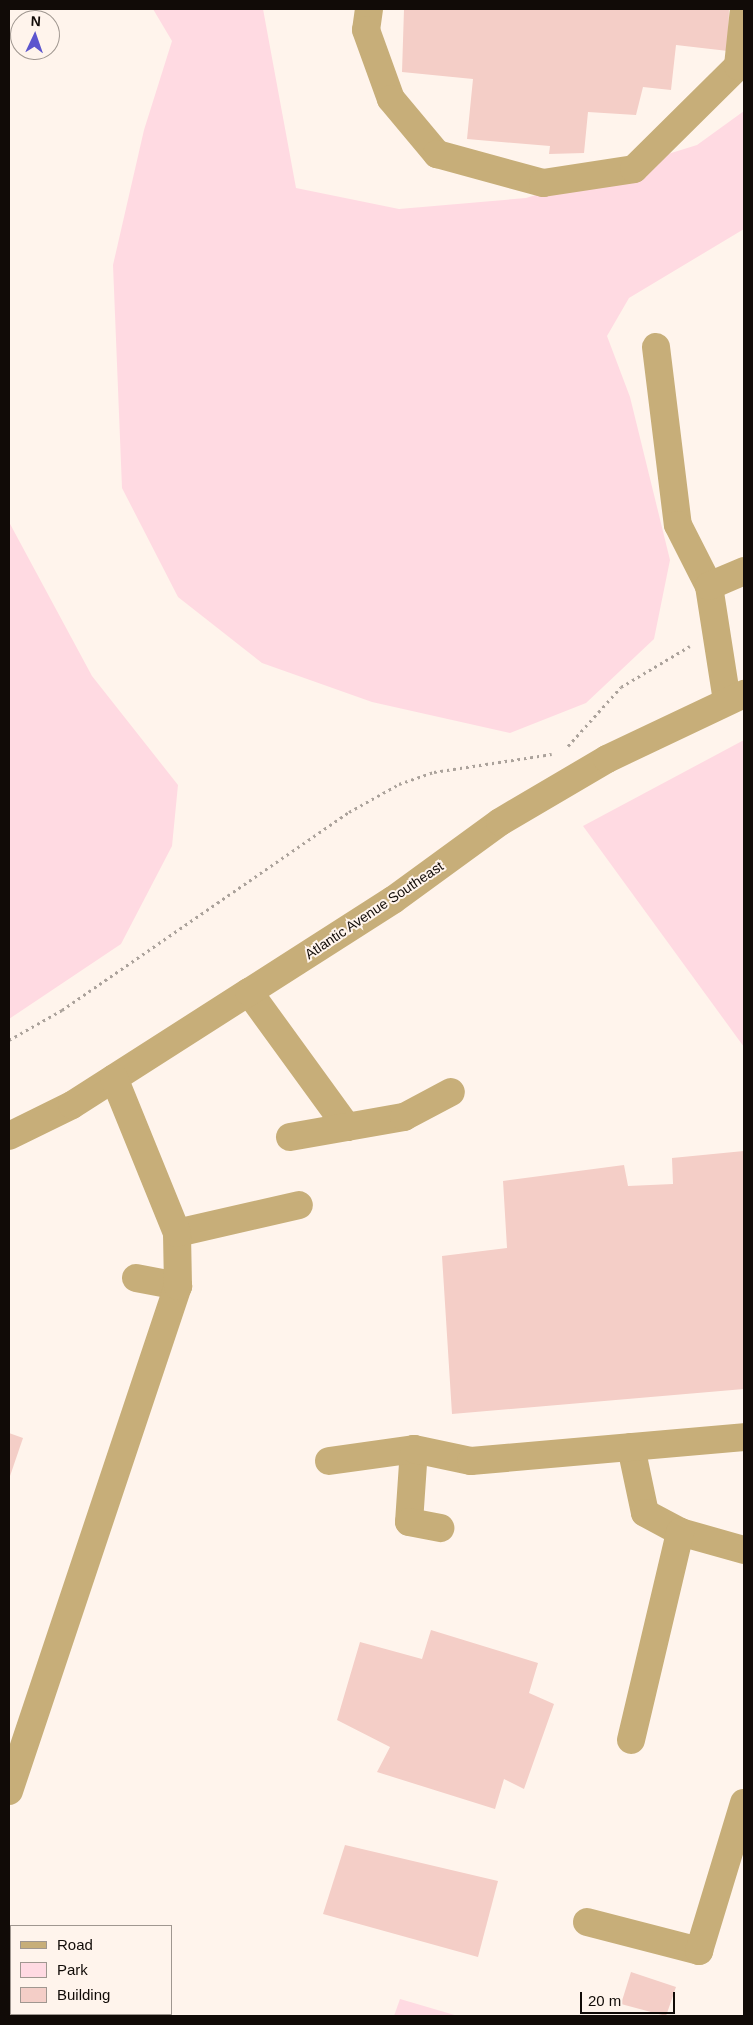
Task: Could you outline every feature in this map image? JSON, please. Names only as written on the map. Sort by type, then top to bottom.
[{"type":"street","points":[[370,9],[366,30],[391,99],[437,154],[543,182],[634,169],[738,66],[744,9]]},
{"type":"street","points":[[656,346],[678,525],[708,586],[716,633],[736,697]]},
{"type":"street","points":[[708,586],[744,571]]},
{"type":"street","name":"Atlantic Avenue Southeast","points":[[9,1136],[114,1078],[393,900],[500,822],[608,759],[736,697]]},
{"type":"street","points":[[248,992],[347,1127]]},
{"type":"street","points":[[9,1791],[178,1286],[177,1233],[114,1078]]},
{"type":"street","points":[[290,1137],[404,1117],[451,1092]]},
{"type":"street","points":[[177,1233],[299,1205]]},
{"type":"street","points":[[136,1278],[178,1286]]},
{"type":"street","points":[[329,1461],[414,1449],[471,1461],[744,1437]]},
{"type":"street","points":[[630,1447],[645,1513],[680,1532],[744,1550]]},
{"type":"street","points":[[414,1449],[409,1522],[440,1528]]},
{"type":"street","points":[[631,1740],[680,1532]]},
{"type":"street","points":[[587,1922],[699,1951],[744,1803]]},
{"type":"path","points":[[565,750],[621,687],[716,633]]},
{"type":"path","points":[[9,1040],[62,1010],[172,930],[399,784],[434,772],[536,760],[558,752]]},
{"type":"green space","points":[[153,9],[263,9],[296,188],[399,209],[526,198],[697,145],[744,111],[744,229],[629,298],[607,336],[630,397],[670,560],[654,639],[586,703],[510,733],[372,702],[262,663],[178,597],[122,488],[113,265],[144,130],[172,41]]},
{"type":"green space","points":[[9,522],[92,676],[178,785],[172,846],[121,944],[9,1019]]},
{"type":"green space","points":[[744,740],[744,1047],[583,826]]},
{"type":"green space","points":[[400,1999],[458,2016],[394,2016]]},
{"type":"building","points":[[404,9],[729,9],[728,51],[676,45],[671,90],[643,87],[636,115],[588,112],[584,153],[549,154],[550,146],[467,139],[473,79],[402,72]]},
{"type":"building","points":[[744,1151],[744,1389],[452,1414],[442,1256],[507,1248],[503,1181],[624,1165],[628,1186],[673,1184],[672,1158]]},
{"type":"building","points":[[9,1433],[23,1438],[9,1479]]},
{"type":"building","points":[[431,1630],[538,1663],[529,1693],[554,1704],[524,1789],[504,1779],[495,1809],[377,1772],[390,1747],[337,1720],[360,1642],[422,1659]]},
{"type":"building","points":[[345,1845],[498,1881],[478,1957],[323,1914]]},
{"type":"building","points":[[631,1972],[676,1987],[666,2016],[621,2004]]}]
